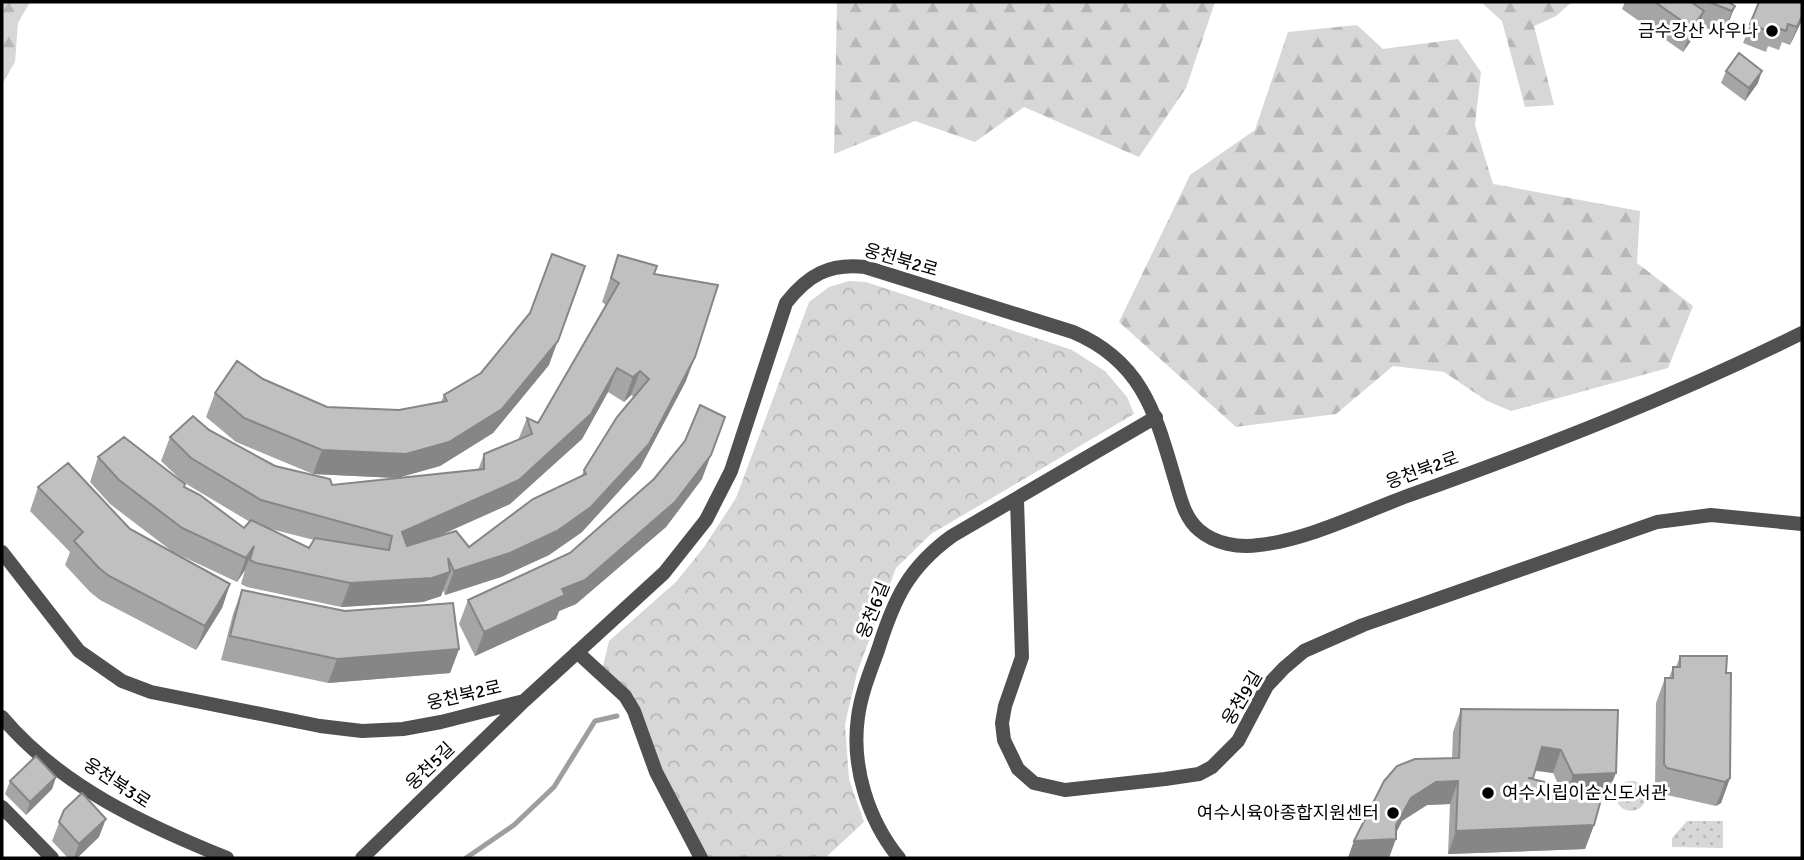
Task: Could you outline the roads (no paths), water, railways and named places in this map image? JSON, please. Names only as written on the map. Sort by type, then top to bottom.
[{"type":"street","name":"웅천북2로","points":[[2,552],[79,651],[122,681],[151,692],[320,726],[362,730],[403,729],[524,701],[664,573],[706,520],[731,471],[786,303],[817,272],[836,266],[865,267],[1084,337],[1117,359],[1145,392],[1156,417],[1189,518],[1199,530],[1217,540],[1237,546],[1283,541],[1628,414],[1802,333]]},
{"type":"street","name":"웅천6길","points":[[899,858],[872,811],[858,765],[856,743],[862,696],[901,587],[916,566],[952,536],[1156,417]]},
{"type":"street","name":"웅천9길","points":[[1017,500],[1022,657],[1005,706],[1002,723],[1004,740],[1018,769],[1034,783],[1065,790],[1199,774],[1212,767],[1225,758],[1238,741],[1267,686],[1284,668],[1304,651],[1363,625],[1657,522],[1711,515],[1802,524]]},
{"type":"street","points":[[578,652],[625,696],[635,711],[656,772],[701,858]]},
{"type":"street","name":"웅천5길","points":[[362,858],[524,701]]},
{"type":"street","name":"웅천북3로","points":[[2,720],[38,752],[108,804],[147,825],[227,858]]},
{"type":"street","points":[[2,807],[52,858]]},
{"type":"waterway","points":[[466,858],[514,825],[554,787],[595,721],[617,716]]},
{"type":"place","name":"금수강산 사우나","points":[[1772,31]]},
{"type":"place","name":"여수시립이순신도서관","points":[[1488,793]]},
{"type":"place","name":"여수시육아종합지원센터","points":[[1393,813]]}]
